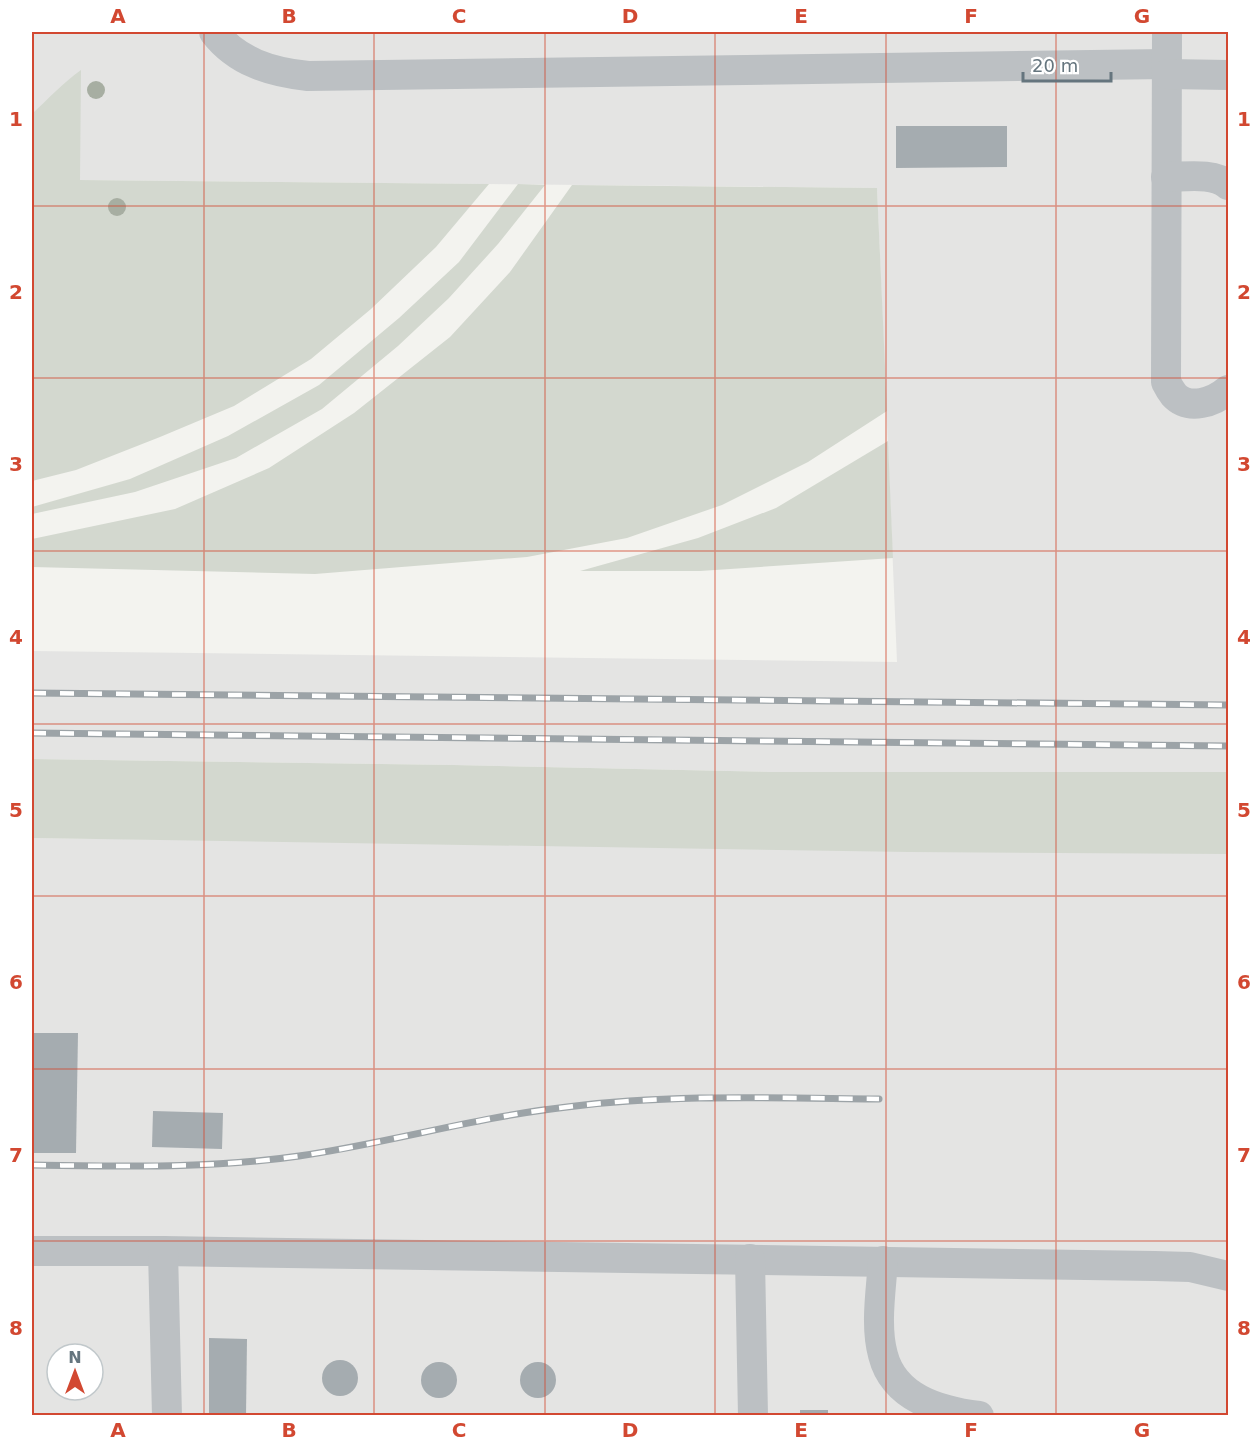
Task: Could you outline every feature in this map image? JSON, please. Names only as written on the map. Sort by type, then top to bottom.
[{"type":"lane","points":[[214,32],[237,54],[256,65],[277,72],[308,76],[1167,69],[1228,75]]},
{"type":"lane","points":[[1167,32],[1166,382],[1175,396],[1189,403],[1211,401],[1219,398],[1228,390]]},
{"type":"lane","points":[[1166,177],[1209,178],[1222,180],[1228,186]]},
{"type":"lane","points":[[32,1251],[750,1259],[1190,1267],[1228,1276]]},
{"type":"lane","points":[[163,1251],[167,1416]]},
{"type":"lane","points":[[750,1259],[753,1416]]},
{"type":"lane","points":[[883,1262],[880,1334],[883,1355],[891,1373],[902,1388],[916,1399],[962,1414],[979,1416]]},
{"type":"shaded area","points":[[32,32],[1228,32],[1228,772],[770,772],[32,759],[32,651],[897,662],[877,188],[81,180],[32,343]]},
{"type":"shaded area","points":[[81,70],[80,180],[489,184],[436,247],[371,309],[311,359],[234,406],[76,470],[32,481],[32,114]]},
{"type":"shaded area","points":[[518,184],[545,185],[498,244],[449,298],[398,346],[322,409],[236,458],[135,492],[32,514],[32,507],[130,479],[228,436],[319,385],[399,318],[459,262]]},
{"type":"shaded area","points":[[572,185],[877,188],[887,411],[808,462],[722,505],[627,538],[527,557],[315,574],[32,567],[32,539],[175,509],[269,468],[354,413],[450,337],[510,272]]},
{"type":"shaded area","points":[[888,441],[893,558],[700,571],[580,571],[698,538],[776,508]]},
{"type":"shaded area","points":[[32,759],[770,772],[1228,772],[1228,854],[909,852],[32,838]]},
{"type":"shaded area","points":[[32,838],[1228,852],[1228,1415],[32,1415]]},
{"type":"building","points":[[896,126],[1007,126],[1007,167],[896,168]]},
{"type":"building","points":[[32,1033],[78,1033],[76,1153],[32,1153]]},
{"type":"building","points":[[153,1111],[223,1113],[222,1149],[152,1147]]},
{"type":"building","points":[[209,1338],[247,1339],[246,1416],[209,1416]]},
{"type":"building","points":[[340,1360],[352,1366],[358,1378],[352,1390],[340,1396],[328,1390],[322,1378],[328,1366]]},
{"type":"building","points":[[439,1362],[451,1368],[457,1380],[451,1392],[439,1398],[427,1392],[421,1380],[427,1368]]},
{"type":"building","points":[[538,1362],[550,1368],[556,1380],[550,1392],[538,1398],[526,1392],[520,1380],[526,1368]]},
{"type":"building","points":[[800,1410],[828,1410],[828,1416],[800,1416]]},
{"type":"railway","points":[[32,693],[1228,705]]},
{"type":"railway","points":[[32,733],[1228,746]]},
{"type":"railway","points":[[32,1165],[166,1166],[266,1160],[333,1151],[533,1111],[606,1103],[723,1098],[879,1099]]}]
